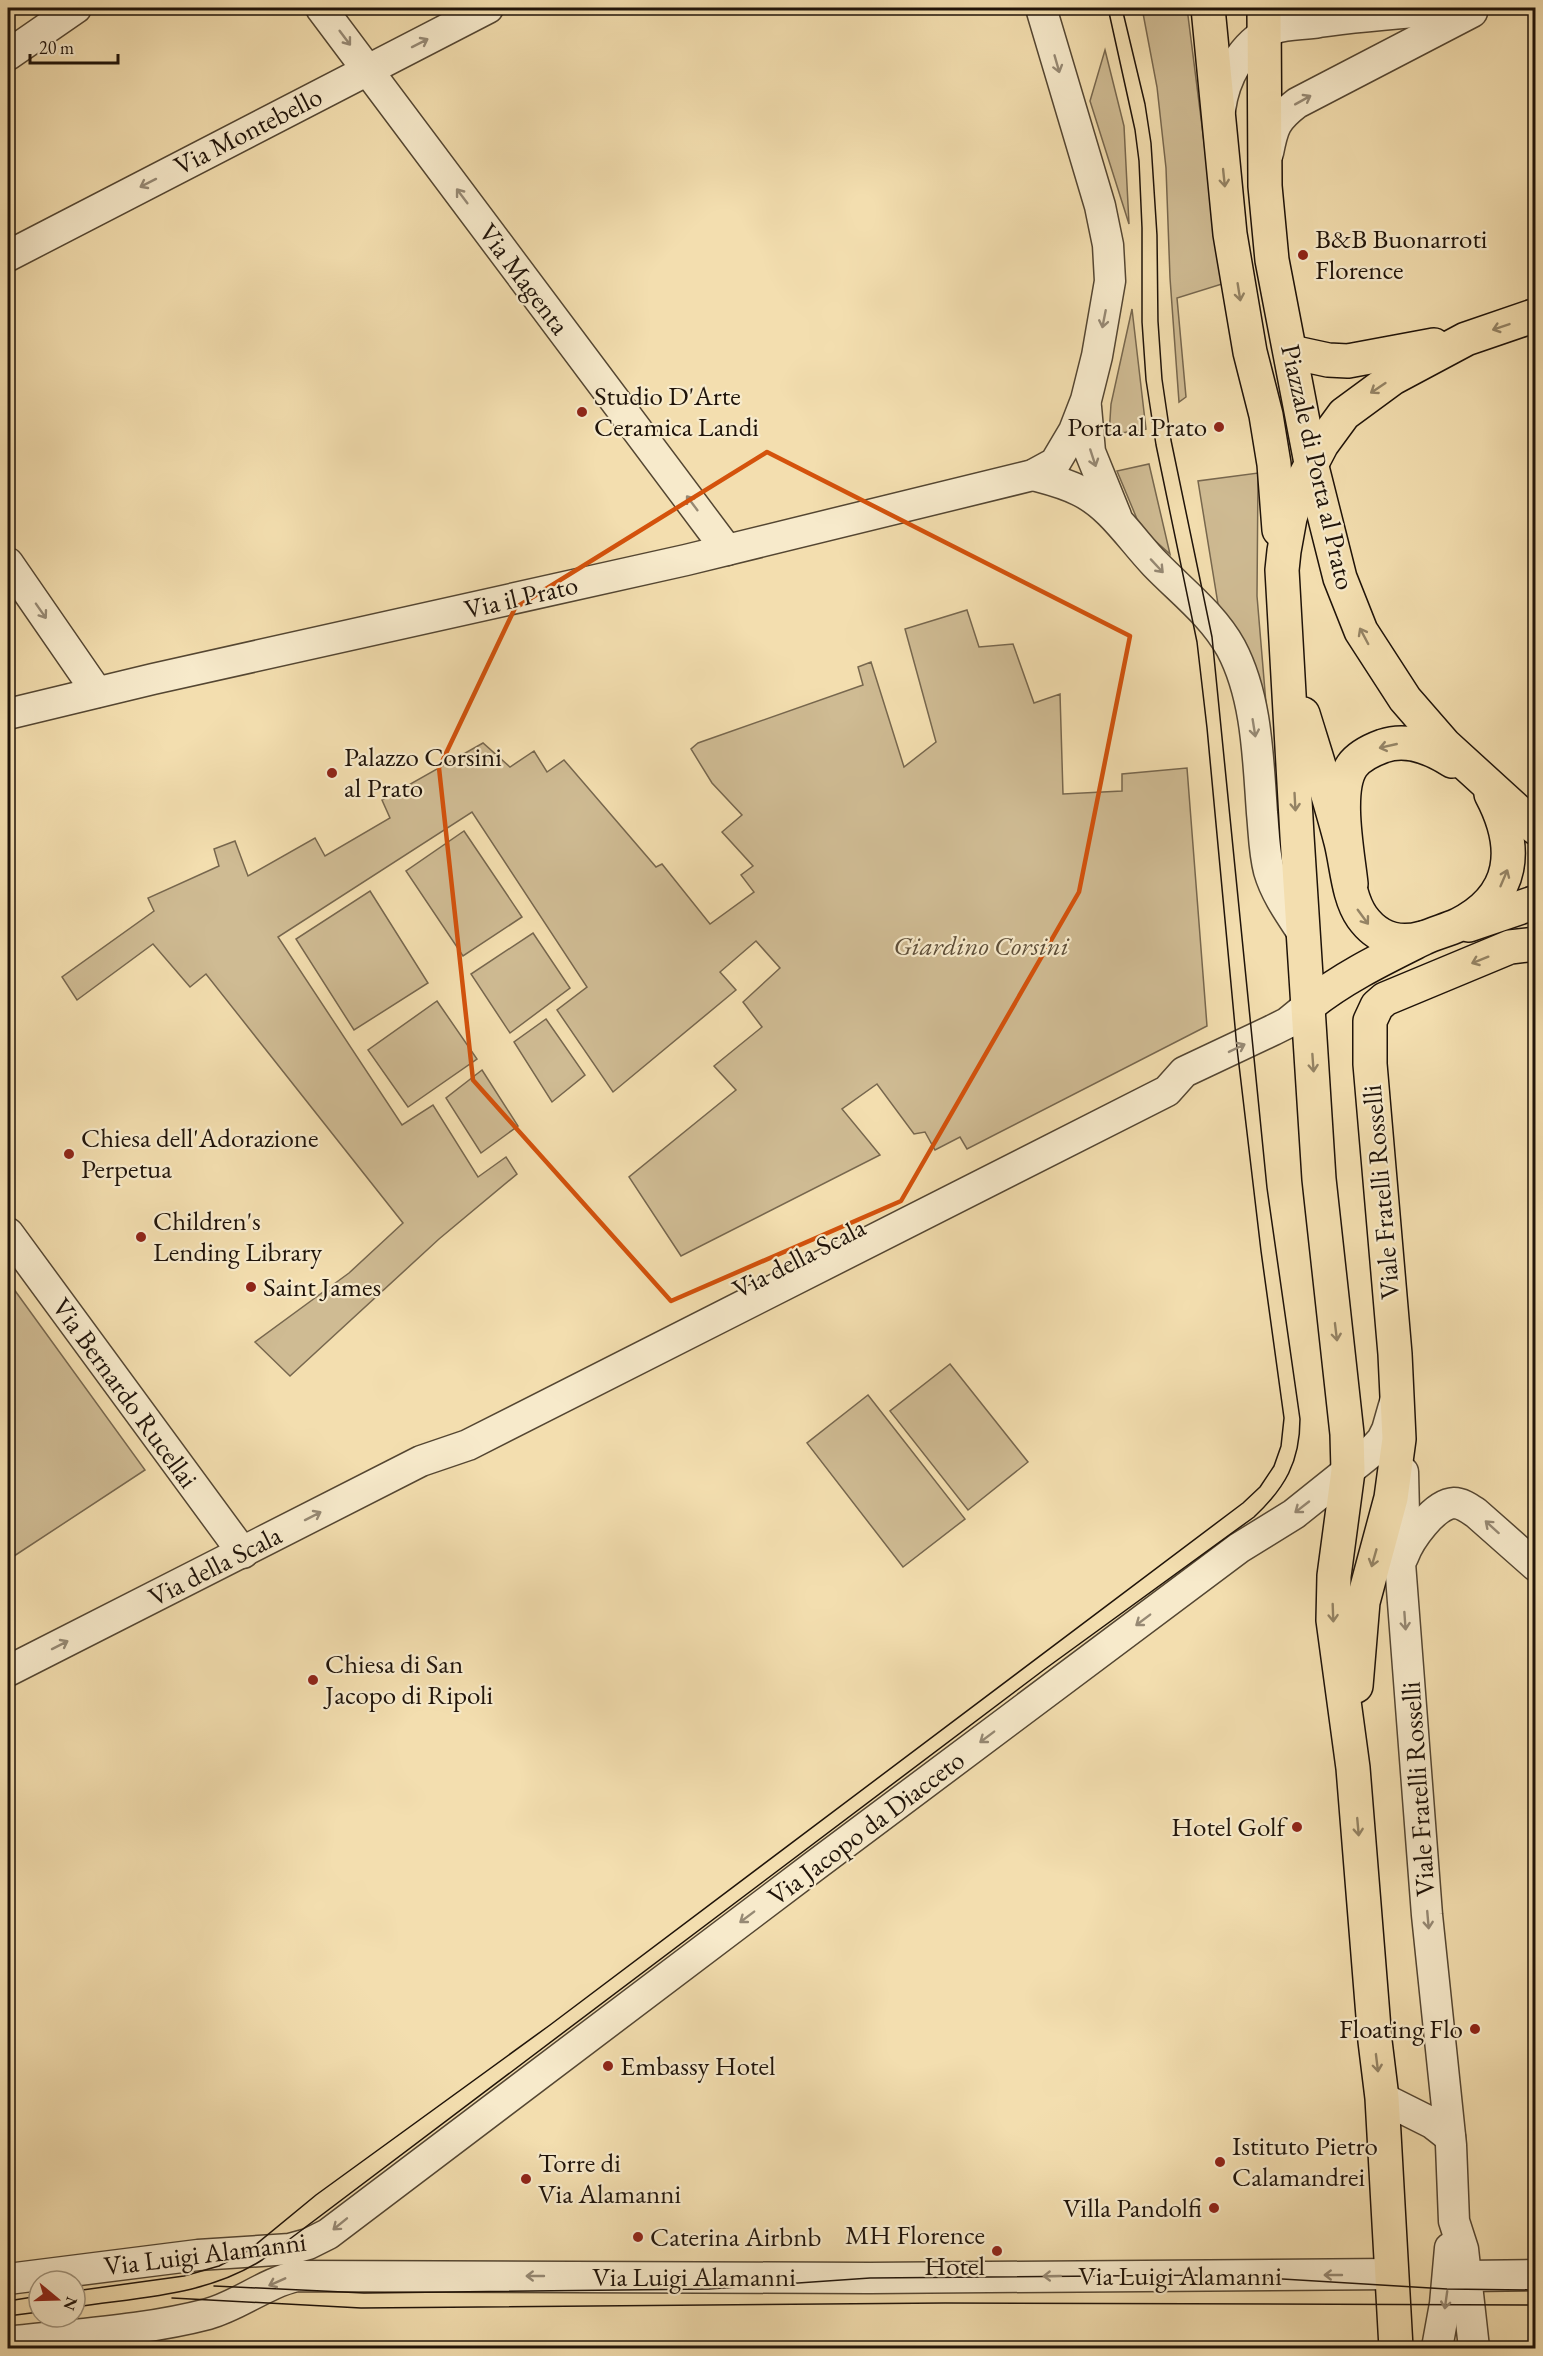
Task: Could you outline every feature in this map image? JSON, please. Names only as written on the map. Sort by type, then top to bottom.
[{"type":"main road","points":[[1208,8],[1219,123]]},
{"type":"main road","points":[[1264,21],[1265,165]]},
{"type":"main road","name":"Piazzale di Porta al Prato","points":[[1219,123],[1230,234],[1250,352],[1266,415],[1274,464],[1284,601]]},
{"type":"main road","name":"Piazzale di Porta al Prato","points":[[1265,165],[1266,218],[1272,260],[1311,463],[1340,578],[1361,631],[1395,686],[1428,728],[1479,779],[1536,828]]},
{"type":"main road","points":[[1291,352],[1328,360],[1348,360],[1466,339],[1536,315]]},
{"type":"main road","points":[[1396,2349],[1382,2098],[1374,2041],[1353,1768],[1332,1605],[1348,1471],[1343,1393],[1319,1179],[1282,570],[1290,518],[1301,484],[1311,463],[1335,425],[1368,394],[1466,339]]},
{"type":"main road","points":[[1286,639],[1299,702],[1335,821],[1355,903],[1362,917],[1390,940],[1405,942],[1536,902]]},
{"type":"main road","points":[[1309,1005],[1338,983],[1427,937],[1457,925],[1479,911],[1498,891],[1508,871],[1510,859],[1507,831],[1496,805],[1479,779],[1430,749],[1408,743],[1391,743],[1356,761],[1346,778],[1344,799],[1350,884]]},
{"type":"main road","name":"Viale Fratelli Rosselli","points":[[1353,1768],[1357,1669],[1363,1602],[1391,1498],[1399,1439],[1397,1380],[1370,1065],[1369,1025],[1377,1006],[1398,993],[1510,948],[1536,944]]},
{"type":"street","points":[[8,55],[76,8]]},
{"type":"street","name":"Via Magenta","points":[[321,8],[727,550]]},
{"type":"street","name":"Via Montebello","points":[[8,255],[488,8]]},
{"type":"street","points":[[1033,475],[1059,458],[1086,400],[1106,312],[1110,261],[1100,206],[1041,8]]},
{"type":"street","points":[[1219,123],[1222,99],[1232,70],[1246,52],[1264,21],[1276,28],[1330,13],[1465,8]]},
{"type":"street","points":[[1265,165],[1276,122],[1281,115],[1297,103],[1481,8]]},
{"type":"street","points":[[1086,400],[1090,452],[1119,521]]},
{"type":"street","points":[[1033,475],[1079,490],[1094,499],[1119,521],[1162,572],[1208,615],[1230,646],[1246,684],[1256,739],[1266,858],[1274,887],[1304,935]]},
{"type":"street","name":"Via il Prato","points":[[8,714],[727,550],[1033,475]]},
{"type":"street","points":[[8,563],[97,692]]},
{"type":"street","name":"Via della Scala","points":[[8,1671],[422,1461],[468,1444],[1167,1091],[1184,1072],[1287,1023],[1309,1005]]},
{"type":"street","name":"Via Bernardo Rucellai","points":[[8,1233],[243,1553]]},
{"type":"street","name":"Viale Fratelli Rosselli","points":[[1348,1471],[1376,1448],[1387,1430],[1394,1412],[1397,1380]]},
{"type":"street","name":"Viale Fratelli Rosselli","points":[[1399,1439],[1404,1514],[1401,1563],[1427,1915],[1450,2138],[1454,2221],[1446,2297],[1437,2349]]},
{"type":"street","name":"Via Jacopo da Diacceto","points":[[386,2188],[1239,1548],[1293,1514],[1348,1471]]},
{"type":"street","points":[[1401,1563],[1409,1544],[1424,1524],[1443,1506],[1454,1503],[1476,1513],[1536,1566]]},
{"type":"street","points":[[1382,2098],[1432,2123],[1450,2138]]},
{"type":"street","name":"Via Luigi Alamanni","points":[[8,2279],[198,2255],[300,2247],[328,2234],[386,2188]]},
{"type":"street","name":"Viale Fratelli Rosselli","points":[[1454,2221],[1463,2249],[1474,2349]]},
{"type":"street","name":"Via Luigi Alamanni","points":[[8,2342],[141,2327],[192,2318],[220,2310],[278,2281],[297,2276],[881,2278],[1392,2274]]},
{"type":"street","points":[[1467,2276],[1536,2274]]},
{"type":"highlighted area","points":[[767,452],[1130,636],[1079,892],[901,1201],[671,1301],[473,1080],[439,768],[515,608]]},
{"type":"green space","points":[[1142,8],[1187,8],[1222,284],[1177,298],[1186,397],[1179,402],[1170,278],[1166,168],[1157,87]]},
{"type":"green space","points":[[1105,50],[1124,126],[1129,224],[1090,101]]},
{"type":"green space","points":[[1132,309],[1146,429],[1109,435],[1111,404]]},
{"type":"green space","points":[[1149,464],[1170,554],[1152,538],[1137,519],[1117,471]]},
{"type":"green space","points":[[1258,473],[1257,596],[1271,763],[1251,663],[1218,604],[1198,481]]},
{"type":"green space","name":"Giardino Corsini","points":[[967,610],[979,647],[1013,644],[1034,703],[1060,694],[1063,794],[1122,791],[1122,774],[1187,768],[1207,1026],[967,1149],[960,1137],[935,1150],[925,1132],[914,1134],[877,1084],[842,1109],[880,1155],[681,1256],[629,1177],[736,1090],[714,1066],[762,1027],[743,1002],[780,968],[756,941],[720,972],[736,990],[613,1092],[557,1010],[587,987],[472,812],[278,937],[402,1125],[433,1105],[478,1177],[506,1157],[517,1174],[439,1239],[290,1376],[255,1342],[349,1273],[403,1223],[206,974],[190,987],[153,944],[77,1000],[62,977],[154,911],[148,898],[219,866],[214,849],[235,841],[248,876],[315,838],[325,856],[390,818],[382,800],[483,743],[510,767],[534,751],[547,772],[564,760],[656,867],[662,864],[710,924],[754,892],[741,875],[753,866],[722,832],[742,815],[712,783],[691,749],[698,743],[863,685],[858,667],[871,662],[904,767],[936,742],[905,629]]},
{"type":"green space","points":[[464,831],[522,917],[463,956],[406,871]]},
{"type":"green space","points":[[370,891],[428,983],[354,1030],[296,939]]},
{"type":"green space","points":[[533,933],[570,988],[510,1033],[471,974]]},
{"type":"green space","points":[[437,1001],[477,1059],[408,1107],[368,1050]]},
{"type":"green space","points":[[546,1019],[585,1075],[552,1102],[514,1042]]},
{"type":"green space","points":[[482,1070],[518,1126],[481,1153],[446,1098]]},
{"type":"green space","points":[[8,1281],[145,1470],[8,1560]]},
{"type":"green space","points":[[950,1364],[1028,1462],[968,1510],[890,1411]]},
{"type":"green space","points":[[868,1395],[965,1519],[903,1567],[807,1443]]},
{"type":"tram line","points":[[87,2289],[184,2276],[219,2266],[248,2251],[316,2195],[550,2025],[1243,1503],[1260,1487],[1274,1466],[1281,1446],[1284,1418],[1237,1048],[1207,728],[1197,642],[1156,445],[1146,380],[1142,322],[1139,161],[1135,130],[1108,8]]},
{"type":"tram line","points":[[87,2305],[195,2288],[241,2272],[262,2260],[1045,1669],[1254,1517],[1274,1496],[1289,1473],[1297,1448],[1300,1419],[1267,1188],[1212,637],[1171,440],[1162,379],[1151,143],[1145,104],[1122,8]]},
{"type":"tram line","points":[[214,2286],[364,2293],[709,2289],[870,2278],[1215,2275],[1447,2289],[1536,2290]]},
{"type":"tram line","points":[[8,2301],[27,2298]]},
{"type":"tram line","points":[[172,2298],[361,2308],[945,2303],[1536,2305]]},
{"type":"tram line","points":[[8,2316],[27,2314]]},
{"type":"place","name":"B&B Buonarroti Florence","points":[[1303,255]]},
{"type":"place","name":"Studio D'Arte Ceramica Landi","points":[[582,412]]},
{"type":"place","name":"Porta al Prato","points":[[1219,427]]},
{"type":"place","name":"Palazzo Corsini al Prato","points":[[332,773]]},
{"type":"place","name":"Chiesa dell'Adorazione Perpetua","points":[[69,1154]]},
{"type":"place","name":"Children's Lending Library","points":[[141,1237]]},
{"type":"place","name":"Saint James","points":[[251,1287]]},
{"type":"place","name":"Chiesa di San Jacopo di Ripoli","points":[[313,1680]]},
{"type":"place","name":"Hotel Golf","points":[[1297,1827]]},
{"type":"place","name":"Floating Flo","points":[[1475,2029]]},
{"type":"place","name":"Embassy Hotel","points":[[608,2066]]},
{"type":"place","name":"Istituto Pietro Calamandrei","points":[[1220,2162]]},
{"type":"place","name":"Torre di Via Alamanni","points":[[526,2179]]},
{"type":"place","name":"Villa Pandolfi","points":[[1214,2208]]},
{"type":"place","name":"Caterina Airbnb","points":[[638,2237]]},
{"type":"place","name":"MH Florence Hotel","points":[[997,2251]]}]
